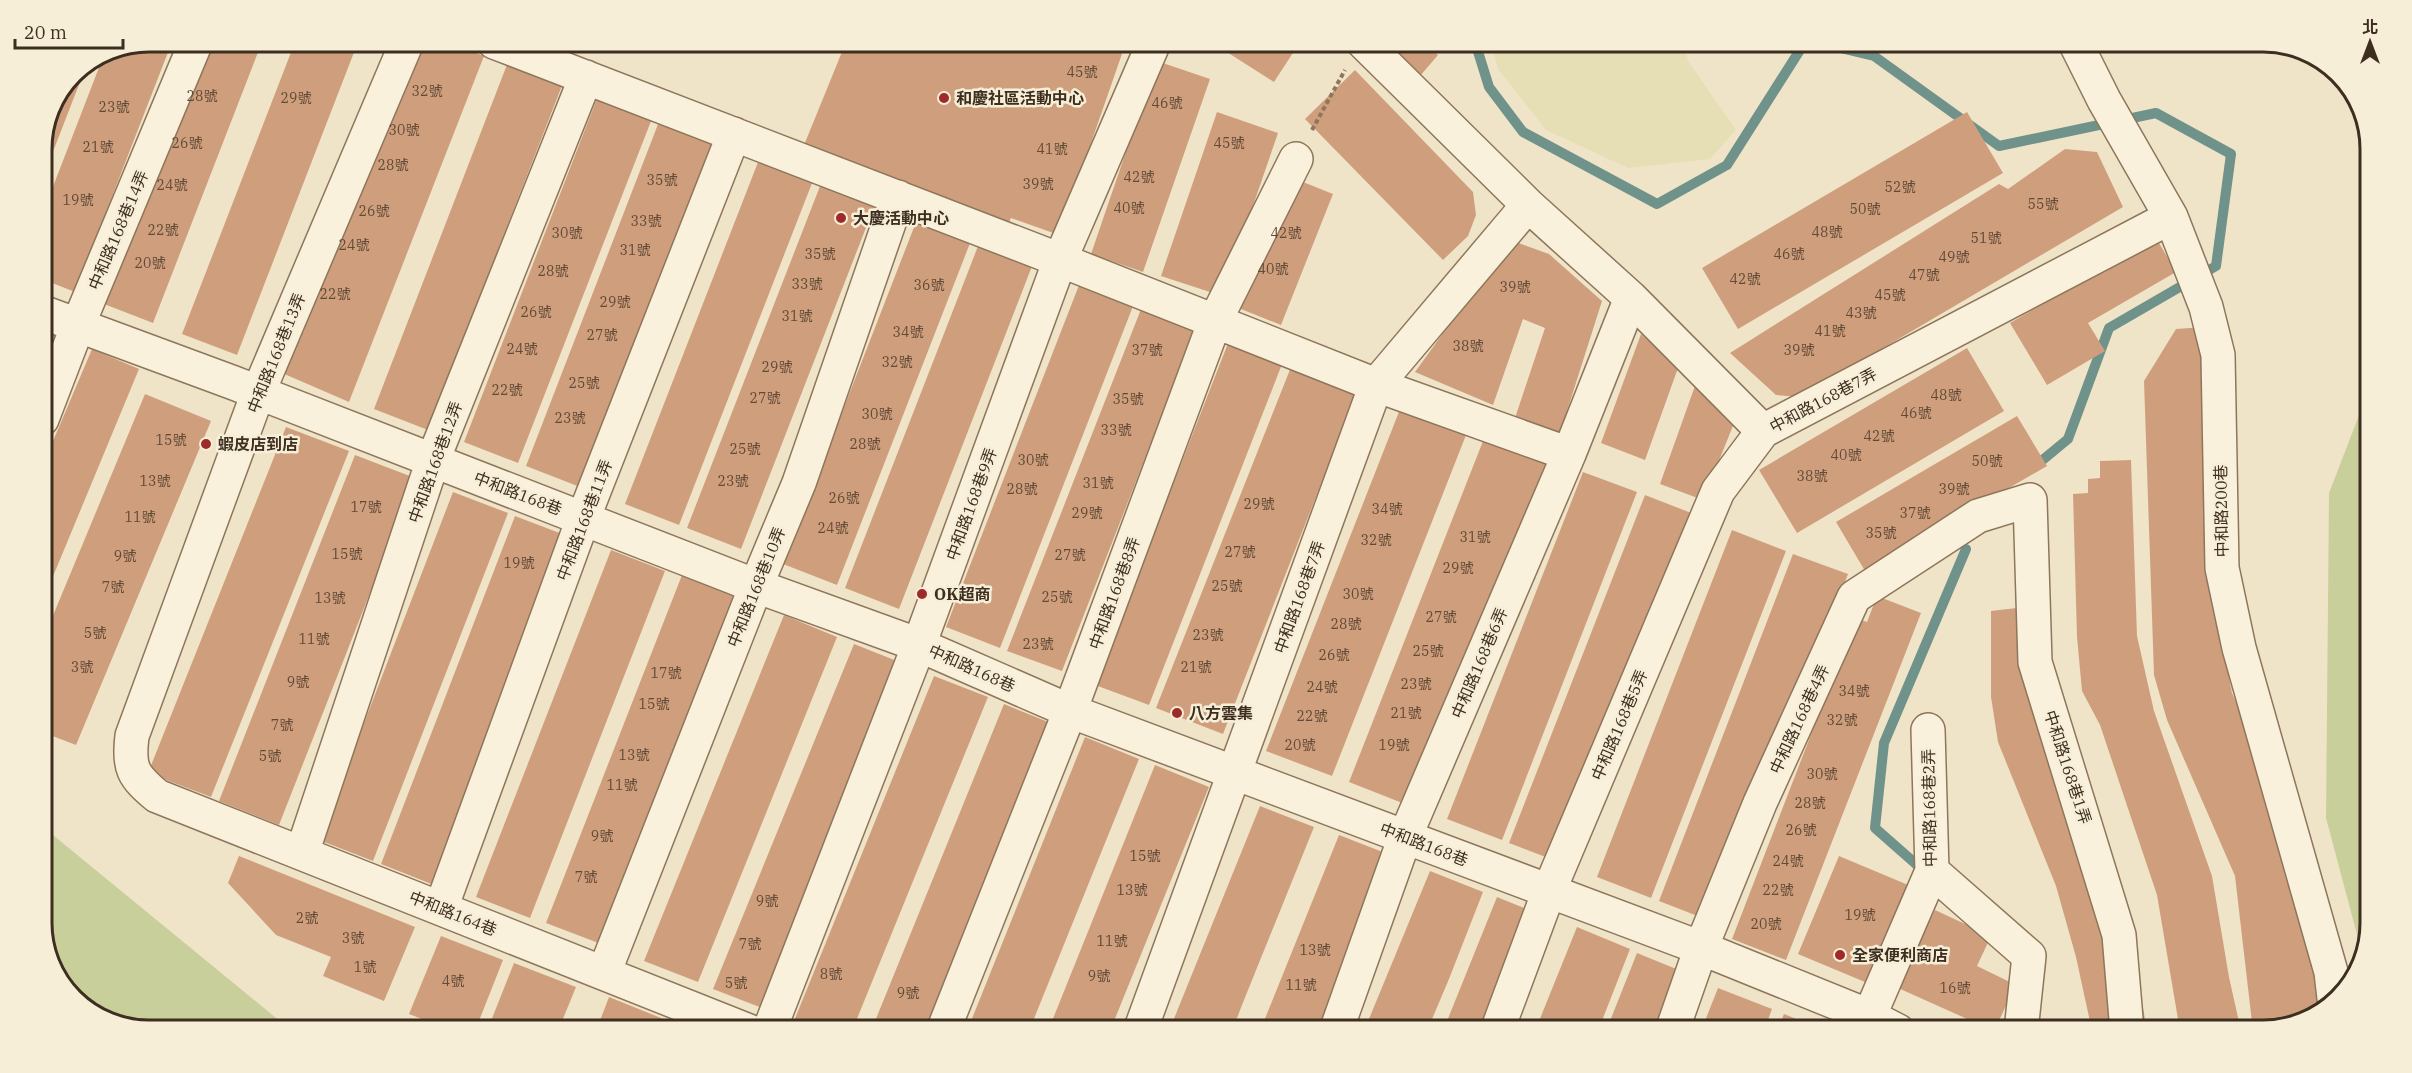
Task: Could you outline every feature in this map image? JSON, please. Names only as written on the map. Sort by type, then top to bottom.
[{"type":"street","name":"中和路168巷14弄","points":[[53,390],[192,52]]},
{"type":"street","name":"中和路168巷13弄","points":[[157,796],[139,781],[129,759],[132,736],[258,393],[403,52]]},
{"type":"street","points":[[520,52],[1060,260],[1376,385],[1569,454]]},
{"type":"street","name":"中和路168巷9弄","points":[[773,1020],[919,645],[1060,260],[1150,52]]},
{"type":"street","name":"中和路168巷7弄","points":[[1356,52],[1631,298],[1763,431],[2171,217]]},
{"type":"street","name":"中和路200巷","points":[[2080,52],[2104,100],[2171,217],[2204,301],[2218,355],[2222,568],[2239,648],[2331,972],[2333,990]]},
{"type":"street","name":"中和路168巷12弄","points":[[302,853],[433,460],[586,77]]},
{"type":"street","name":"中和路168巷11弄","points":[[441,908],[583,519],[734,134]]},
{"type":"street","name":"中和路168巷8弄","points":[[947,1020],[1070,711],[1215,321],[1296,159]]},
{"type":"street","name":"中和路168巷10弄","points":[[604,974],[756,586],[799,483],[898,197]]},
{"type":"street","name":"中和路168巷7弄","points":[[1144,1020],[1376,385],[1528,205]]},
{"type":"street","name":"中和路168巷6弄","points":[[1340,1020],[1404,837],[1569,454],[1631,298]]},
{"type":"street","name":"中和路168巷","points":[[53,316],[433,460],[756,586],[919,645],[1070,711],[1701,948],[1857,1020]]},
{"type":"street","name":"中和路168巷5弄","points":[[1501,1020],[1549,891],[1719,491],[1763,431]]},
{"type":"street","name":"中和路168巷4弄","points":[[1676,1020],[1701,948],[1760,803],[1854,597],[1978,516],[2030,500]]},
{"type":"street","name":"中和路168巷1弄","points":[[2030,500],[2035,663],[2119,935],[2126,1020]]},
{"type":"street","name":"中和路168巷2弄","points":[[1868,1020],[1926,885],[1928,730]]},
{"type":"street","name":"中和路164巷","points":[[157,796],[721,1020]]},
{"type":"street","points":[[1926,885],[2029,956],[2022,1020]]},
{"type":"path","points":[[1296,159],[1356,52]]},
{"type":"shaded area","points":[[1494,52],[1686,52],[1688,61],[1736,130],[1710,159],[1628,168],[1546,130],[1498,69]]},
{"type":"green space","points":[[2359,415],[2358,940],[2326,818],[2329,493]]},
{"type":"green space","points":[[53,835],[279,1020],[130,1019],[101,1008],[90,1000],[65,972],[56,949],[53,930]]},
{"type":"building","points":[[168,52],[75,292],[53,283],[53,187],[99,67],[130,54]]},
{"type":"building","points":[[196,52],[258,52],[153,323],[99,302]]},
{"type":"building","points":[[291,52],[354,52],[237,355],[182,334]]},
{"type":"building","points":[[419,52],[474,52],[484,56],[349,402],[282,373],[383,112]]},
{"type":"building","name":"和慶社區活動中心","points":[[842,52],[1123,52],[1059,235],[1011,218],[1004,233],[800,155]]},
{"type":"building","points":[[1227,52],[1294,52],[1274,82]]},
{"type":"building","points":[[1390,52],[1435,52],[1438,55],[1420,76]]},
{"type":"building","points":[[1157,61],[1210,79],[1143,272],[1091,254]]},
{"type":"building","points":[[508,62],[563,83],[428,430],[374,409]]},
{"type":"building","points":[[1355,70],[1473,192],[1476,215],[1468,236],[1443,260],[1305,119]]},
{"type":"building","points":[[80,82],[53,152],[56,124],[60,112]]},
{"type":"building","points":[[598,96],[653,116],[518,463],[464,442]]},
{"type":"building","points":[[1217,112],[1278,133],[1222,296],[1161,276]]},
{"type":"building","points":[[1967,112],[2003,173],[1738,329],[1702,268]]},
{"type":"building","points":[[660,119],[715,140],[580,487],[526,466]]},
{"type":"building","points":[[2065,149],[2097,152],[2123,207],[1800,397],[1776,395],[1730,353],[1999,184],[2008,189]]},
{"type":"building","points":[[760,157],[814,178],[679,525],[625,504]]},
{"type":"building","points":[[1283,174],[1333,194],[1281,325],[1231,305]]},
{"type":"building","points":[[822,181],[876,202],[741,549],[687,528]]},
{"type":"building","points":[[918,217],[972,238],[837,585],[783,564]]},
{"type":"building","points":[[2156,238],[2176,272],[2088,323],[2105,351],[2047,385],[2010,323]]},
{"type":"building","points":[[980,241],[1034,261],[899,609],[845,588]]},
{"type":"building","points":[[1516,242],[1549,254],[1602,301],[1560,433],[1515,418],[1545,328],[1523,319],[1493,405],[1415,372],[1501,253]]},
{"type":"building","points":[[1081,280],[1135,301],[1000,648],[946,627]]},
{"type":"building","points":[[1143,304],[1197,325],[1062,671],[1007,651]]},
{"type":"building","points":[[2204,327],[2216,614],[2232,693],[2269,778],[2327,995],[2306,1011],[2275,1020],[2252,1020],[2235,876],[2167,720],[2154,675],[2144,381],[2176,329]]},
{"type":"building","points":[[53,332],[68,338],[53,374]]},
{"type":"building","points":[[1641,334],[1678,368],[1645,460],[1601,443]]},
{"type":"building","points":[[1230,338],[1284,359],[1149,705],[1095,685]]},
{"type":"building","points":[[1967,348],[2004,411],[1797,533],[1759,470]]},
{"type":"building","points":[[92,349],[139,369],[53,576],[53,441]]},
{"type":"building","points":[[1293,362],[1359,387],[1223,734],[1156,708]]},
{"type":"building","points":[[1696,383],[1737,416],[1703,500],[1660,484]]},
{"type":"building","points":[[145,394],[211,421],[76,745],[53,736],[53,616]]},
{"type":"building","points":[[1402,404],[1468,430],[1332,776],[1266,751]]},
{"type":"building","points":[[2017,416],[2047,466],[1865,571],[1836,522]]},
{"type":"building","points":[[286,427],[349,451],[211,797],[148,773]]},
{"type":"building","points":[[1485,436],[1551,462],[1415,808],[1349,782]]},
{"type":"building","points":[[355,455],[415,478],[279,825],[219,801]]},
{"type":"building","points":[[2131,460],[2137,636],[2154,711],[2212,876],[2239,1020],[2178,1020],[2157,895],[2100,725],[2082,691],[2077,637],[2073,494],[2088,493],[2088,479],[2100,478],[2100,461]]},
{"type":"building","points":[[1583,472],[1637,492],[1502,840],[1447,819]]},
{"type":"building","points":[[453,492],[508,513],[373,861],[319,840]]},
{"type":"building","points":[[1645,495],[1699,516],[1564,864],[1509,843]]},
{"type":"building","points":[[515,516],[570,537],[434,885],[381,864]]},
{"type":"building","points":[[1732,530],[1786,551],[1651,898],[1597,877]]},
{"type":"building","points":[[611,550],[665,571],[530,918],[476,897]]},
{"type":"building","points":[[1793,554],[1848,574],[1713,922],[1659,901]]},
{"type":"building","points":[[682,575],[736,597],[601,944],[546,923]]},
{"type":"building","points":[[1877,596],[1921,613],[1786,960],[1732,939],[1856,618],[1867,622]]},
{"type":"building","points":[[2043,605],[2052,690],[2132,945],[2145,1020],[2090,1020],[2076,957],[2056,886],[1998,742],[1991,697],[1991,611]]},
{"type":"building","points":[[784,615],[837,637],[698,982],[644,961]]},
{"type":"building","points":[[854,644],[907,665],[767,1010],[713,989]]},
{"type":"building","points":[[934,676],[988,697],[856,1020],[794,1020]]},
{"type":"building","points":[[1004,704],[1058,726],[938,1020],[875,1020]]},
{"type":"building","points":[[1085,737],[1139,759],[1033,1020],[971,1020]]},
{"type":"building","points":[[1155,765],[1209,787],[1114,1020],[1052,1020]]},
{"type":"building","points":[[1260,806],[1314,827],[1236,1020],[1173,1020]]},
{"type":"building","points":[[1339,835],[1393,856],[1326,1020],[1264,1020]]},
{"type":"building","points":[[239,856],[415,927],[384,1001],[323,976],[331,957],[276,935],[228,883]]},
{"type":"building","points":[[1839,856],[1913,887],[1872,985],[1798,954]]},
{"type":"building","points":[[1430,871],[1483,892],[1432,1020],[1369,1020]]},
{"type":"building","points":[[1497,897],[1551,919],[1510,1020],[1447,1020]]},
{"type":"building","points":[[1935,910],[1991,936],[1977,966],[2016,985],[1999,1020],[1969,1020],[1898,988]]},
{"type":"building","points":[[1577,927],[1630,949],[1602,1020],[1539,1020]]},
{"type":"building","points":[[441,936],[503,960],[479,1020],[425,1020],[409,1014]]},
{"type":"building","points":[[1637,953],[1691,975],[1673,1020],[1610,1020]]},
{"type":"building","points":[[514,963],[576,987],[562,1020],[491,1020]]},
{"type":"building","points":[[1718,988],[1772,1009],[1768,1020],[1705,1020]]},
{"type":"building","points":[[609,997],[666,1020],[600,1020]]},
{"type":"building","points":[[1784,1014],[1799,1020],[1782,1020]]},
{"type":"waterway","points":[[1478,52],[1489,87],[1523,132],[1657,204],[1727,165],[1799,52]]},
{"type":"waterway","points":[[1857,52],[1874,56],[1999,146],[2156,113],[2231,154],[2216,266],[2109,328],[2068,439],[2033,468]]},
{"type":"waterway","points":[[1925,872],[1875,828],[1884,743],[1966,549]]},
{"type":"place","name":"和慶社區活動中心","points":[[944,98]]},
{"type":"place","name":"大慶活動中心","points":[[841,218]]},
{"type":"place","name":"蝦皮店到店","points":[[206,444]]},
{"type":"place","name":"OK超商","points":[[922,594]]},
{"type":"place","name":"八方雲集","points":[[1177,713]]},
{"type":"place","name":"全家便利商店","points":[[1840,955]]}]
